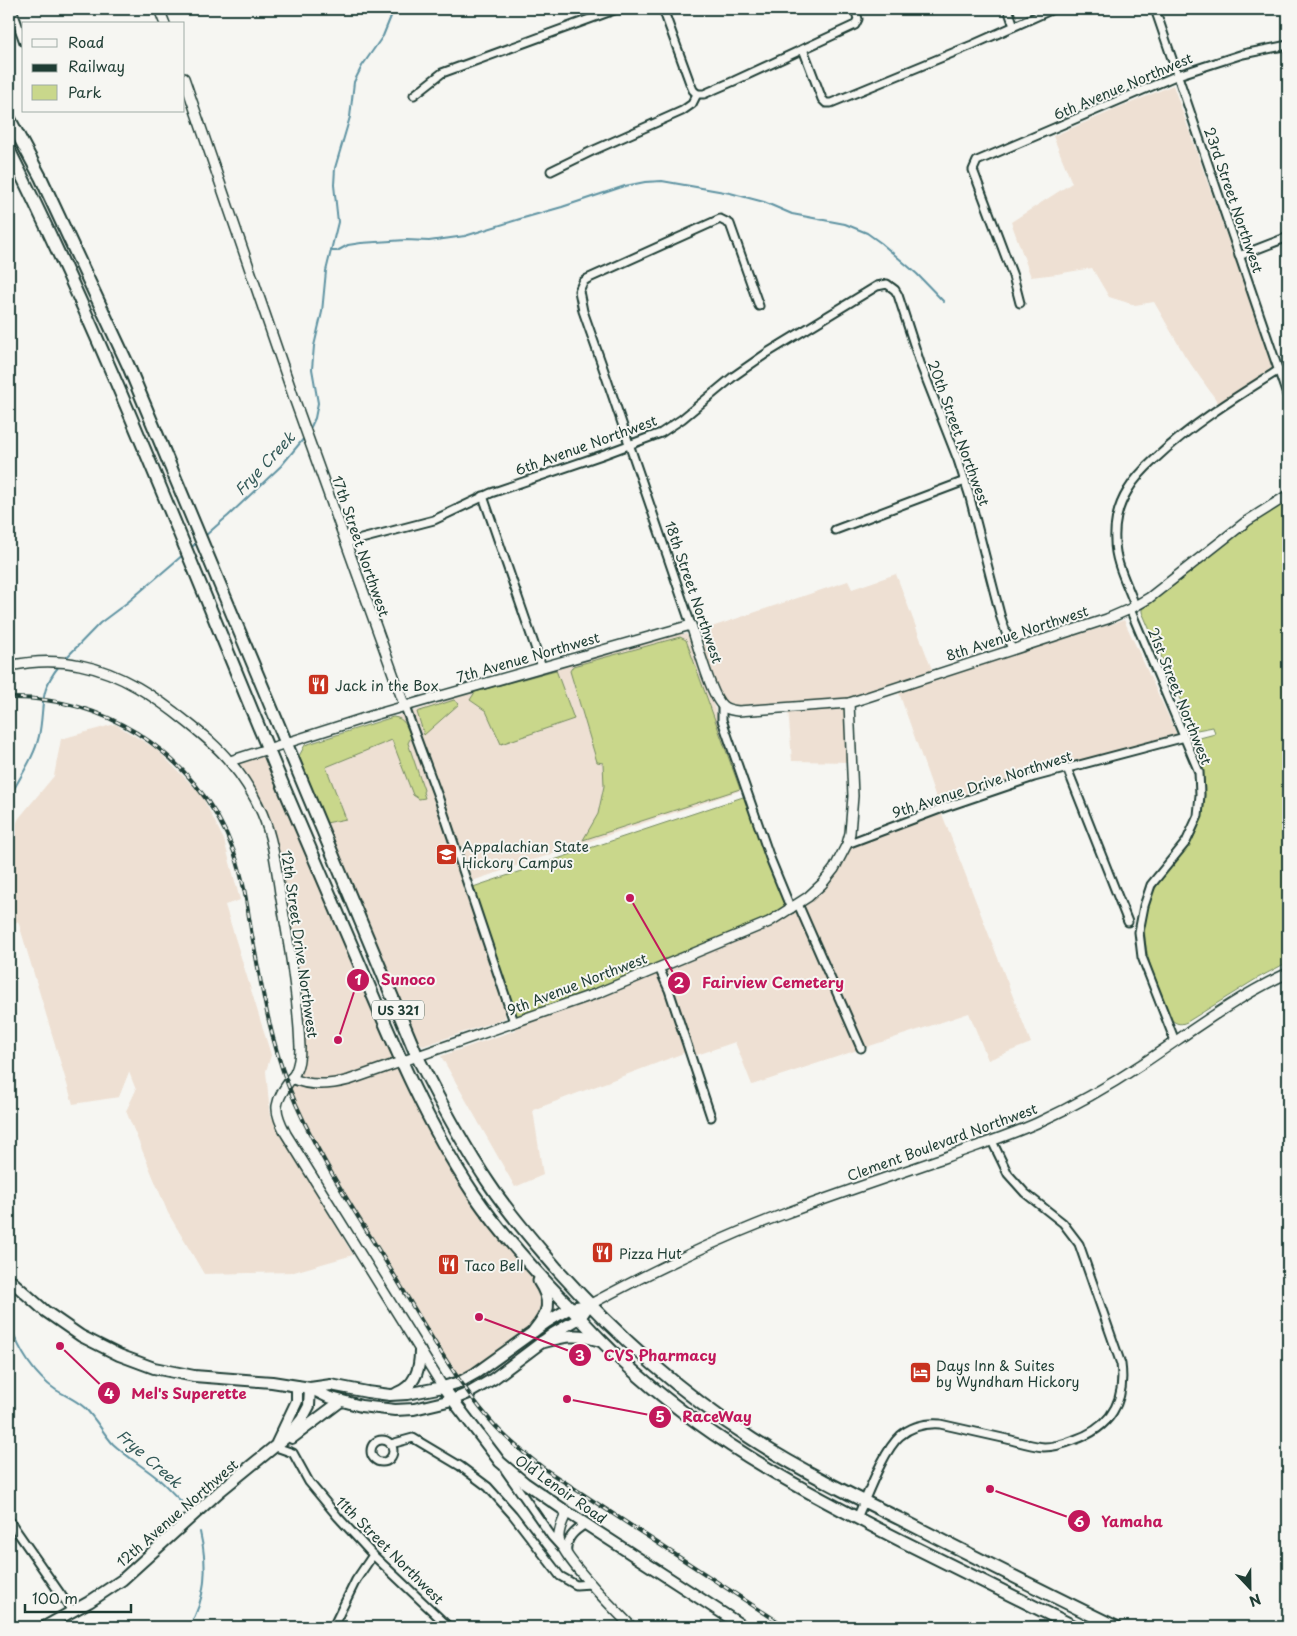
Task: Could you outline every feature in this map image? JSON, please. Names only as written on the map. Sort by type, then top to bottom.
[{"type":"highway","name":"US 321","points":[[9,118],[41,178],[128,365],[417,1056],[452,1123],[492,1188],[535,1244],[590,1305],[651,1363],[717,1415],[789,1462],[1116,1627]]},
{"type":"highway","name":"US 321","points":[[9,150],[111,371],[400,1061],[435,1130],[475,1196],[528,1263],[602,1341],[637,1375],[704,1429],[779,1476],[857,1518],[1075,1627]]},
{"type":"highway","points":[[528,1263],[544,1289],[548,1300],[548,1310],[534,1331]]},
{"type":"highway","points":[[542,1342],[572,1335],[586,1336],[602,1341]]},
{"type":"main road","points":[[9,1279],[45,1311],[98,1346],[136,1362],[172,1372],[194,1376],[272,1382],[310,1388],[341,1401],[395,1410],[414,1409],[452,1400]]},
{"type":"main road","name":"Clement Boulevard Northwest","points":[[443,1387],[460,1382],[476,1373],[534,1331],[570,1308],[590,1305]]},
{"type":"main road","name":"Clement Boulevard Northwest","points":[[452,1400],[469,1393],[492,1379],[542,1342],[580,1318],[590,1305]]},
{"type":"main road","points":[[390,1395],[406,1389],[412,1383],[418,1369],[420,1352]]},
{"type":"main road","points":[[310,1388],[331,1385],[390,1395],[408,1394],[443,1387]]},
{"type":"main road","name":"12th Avenue Northwest","points":[[276,1446],[297,1401],[298,1386]]},
{"type":"main road","name":"12th Street Drive Northwest","points":[[443,1387],[452,1400]]},
{"type":"main road","name":"12th Avenue Northwest","points":[[44,1627],[72,1612],[122,1580],[220,1491],[290,1434],[302,1419],[309,1406],[310,1388]]},
{"type":"main road","name":"Old Lenoir Road","points":[[452,1400],[500,1462],[525,1483],[744,1627]]},
{"type":"main road","name":"12th Avenue Northwest","points":[[276,1446],[293,1438],[341,1401]]},
{"type":"street","points":[[12,9],[22,36]]},
{"type":"street","points":[[160,9],[164,22]]},
{"type":"street","points":[[414,95],[442,72],[617,9]]},
{"type":"street","points":[[663,9],[690,83],[697,94],[704,94],[855,25],[858,19],[855,9]]},
{"type":"street","points":[[1008,9],[1014,26]]},
{"type":"street","points":[[803,49],[822,99],[826,103],[831,103],[972,45],[1053,9]]},
{"type":"street","name":"23rd Street Northwest","points":[[1155,9],[1288,398]]},
{"type":"street","name":"6th Avenue Northwest","points":[[1020,303],[1013,276],[973,170],[976,162],[1178,75],[1243,54],[1288,45]]},
{"type":"street","name":"17th Street Northwest","points":[[185,81],[346,543],[438,799],[514,1022]]},
{"type":"street","points":[[551,171],[566,162],[682,110],[692,104],[697,94]]},
{"type":"street","name":"18th Street Northwest","points":[[759,306],[730,224],[720,219],[583,282],[579,288],[578,296],[715,694],[722,706],[722,720],[770,858],[861,1048]]},
{"type":"street","points":[[1239,256],[1288,237]]},
{"type":"street","name":"6th Avenue Northwest","points":[[346,543],[434,520],[483,496],[650,438],[671,426],[744,368],[781,344],[877,286],[884,284],[891,286]]},
{"type":"street","name":"20th Street Northwest","points":[[891,286],[898,295],[920,363],[958,460],[1001,618],[1012,650]]},
{"type":"street","name":"21st Street Northwest","points":[[1175,1041],[1142,957],[1139,932],[1144,906],[1151,885],[1186,842],[1198,816],[1200,795],[1199,772],[1133,608],[1115,543],[1117,514],[1129,488],[1147,466],[1173,443],[1214,412],[1278,370]]},
{"type":"street","points":[[835,530],[965,482]]},
{"type":"street","name":"8th Avenue Northwest","points":[[722,706],[738,711],[849,704],[1107,619],[1133,608],[1168,584],[1247,522],[1288,495]]},
{"type":"street","points":[[483,496],[542,667]]},
{"type":"street","name":"7th Avenue Northwest","points":[[230,761],[285,742],[691,625]]},
{"type":"street","name":"12th Street Drive Northwest","points":[[9,666],[36,662],[54,662],[96,669],[110,674],[147,693],[197,730],[230,761],[246,784],[262,812],[274,852],[293,975],[299,1037],[299,1059],[297,1067],[287,1082],[277,1104],[279,1117],[286,1134],[443,1387]]},
{"type":"street","name":"9th Avenue Northwest","points":[[291,1078],[310,1084],[336,1083],[349,1080],[591,995],[769,922],[794,907],[815,891],[828,877],[840,860],[847,844],[852,823],[853,796],[849,704]]},
{"type":"street","name":"9th Avenue Drive Northwest","points":[[847,844],[1034,777],[1185,737]]},
{"type":"street","points":[[1067,768],[1128,922]]},
{"type":"street","points":[[659,968],[669,990],[711,1117]]},
{"type":"street","name":"Clement Boulevard Northwest","points":[[590,1305],[661,1268],[760,1224],[1036,1124],[1081,1101],[1241,999],[1288,973]]},
{"type":"street","points":[[857,1518],[890,1448],[899,1436],[912,1428],[932,1423],[1046,1447],[1059,1445],[1085,1436],[1101,1426],[1112,1413],[1120,1395],[1122,1364],[1079,1244],[1063,1223],[1025,1193],[1008,1174],[995,1151],[992,1141]]},
{"type":"street","points":[[514,1346],[525,1355]]},
{"type":"street","points":[[391,1444],[413,1438],[472,1475],[488,1487],[502,1502],[560,1576],[576,1585],[591,1584]]},
{"type":"street","name":"11th Street Northwest","points":[[276,1446],[293,1453],[317,1492],[373,1555],[449,1627]]},
{"type":"street","points":[[500,1462],[552,1537],[591,1584],[632,1627]]},
{"type":"street","points":[[567,1512],[559,1536],[562,1546],[571,1559]]},
{"type":"street","points":[[9,1520],[72,1612]]},
{"type":"street","points":[[571,1559],[566,1547],[568,1540],[586,1524]]},
{"type":"street","points":[[333,1627],[356,1580],[373,1555]]},
{"type":"shaded area","points":[[1173,85],[1274,369],[1219,404],[1185,356],[1154,302],[1135,305],[1109,297],[1092,268],[1031,277],[1011,222],[1072,183],[1053,136]]},
{"type":"shaded area","points":[[896,574],[934,675],[996,655],[998,660],[1124,620],[1177,735],[1033,773],[1034,777],[940,809],[897,687],[849,704],[852,762],[792,761],[788,707],[738,711],[722,706],[694,633],[848,581],[852,589]]},
{"type":"shaded area","name":"Appalachian State Hickory Campus","points":[[680,634],[686,634],[691,638],[742,790],[463,884],[506,1010],[505,1018],[423,1046],[415,1041],[299,756],[305,745],[510,681]]},
{"type":"shaded area","points":[[115,724],[156,749],[201,794],[224,840],[240,900],[225,905],[271,1055],[266,1071],[270,1114],[353,1255],[294,1272],[204,1274],[168,1213],[126,1111],[136,1090],[129,1072],[119,1097],[73,1104],[18,921],[9,928],[9,838],[19,818],[54,776],[61,739]]},
{"type":"shaded area","points":[[268,748],[435,1130],[544,1289],[543,1320],[460,1382],[318,1149],[287,1083],[291,1078],[299,1037],[267,825],[230,761]]},
{"type":"shaded area","points":[[940,809],[1031,1043],[988,1060],[969,1013],[752,1085],[735,1042],[691,1057],[689,1051],[533,1110],[543,1175],[515,1187],[441,1056],[516,1030],[514,1022],[742,933],[815,891],[847,844]]},
{"type":"green space","points":[[1288,498],[1288,962],[1256,979],[1187,1022],[1179,1024],[1168,1016],[1155,980],[1146,945],[1145,927],[1147,910],[1153,893],[1164,876],[1188,847],[1197,831],[1203,812],[1205,787],[1195,741],[1196,739],[1215,734],[1213,727],[1197,730],[1192,727],[1142,609],[1250,524]]},
{"type":"green space","points":[[680,637],[686,640],[740,789],[583,840],[598,814],[604,786],[603,763],[597,762],[570,671],[573,666]]},
{"type":"green space","points":[[556,670],[574,719],[501,744],[486,711],[470,700],[475,692]]},
{"type":"green space","points":[[454,700],[459,704],[424,735],[417,712]]},
{"type":"green space","points":[[393,717],[403,721],[411,737],[408,743],[425,798],[419,799],[413,795],[392,740],[326,767],[346,819],[326,823],[299,756],[305,745]]},
{"type":"green space","points":[[746,796],[787,908],[688,953],[517,1017],[473,887]]},
{"type":"waterway","name":"Frye Creek","points":[[309,431],[315,418],[318,403],[312,369],[314,346],[322,312],[326,271],[338,222],[334,185],[335,168],[350,117],[354,82],[362,66],[383,36],[394,9]]},
{"type":"waterway","points":[[332,251],[337,251],[348,245],[361,243],[406,240],[429,241],[465,236],[625,186],[662,181],[730,193],[764,202],[792,214],[845,224],[867,233],[917,274],[944,302]]},
{"type":"waterway","name":"Frye Creek","points":[[205,536],[281,466],[305,437]]},
{"type":"waterway","name":"Frye Creek","points":[[190,549],[197,542]]},
{"type":"waterway","name":"Frye Creek","points":[[65,659],[100,623],[128,602],[184,554]]},
{"type":"waterway","name":"Frye Creek","points":[[9,799],[37,744],[45,692],[52,675],[59,666]]},
{"type":"waterway","name":"Frye Creek","points":[[9,1322],[21,1351],[47,1384],[85,1408],[113,1444],[159,1480],[181,1501]]},
{"type":"waterway","name":"Frye Creek","points":[[189,1627],[199,1604],[204,1581],[203,1544],[200,1532]]},
{"type":"waterway","points":[[9,1616],[17,1627]]},
{"type":"railway","points":[[9,698],[59,702],[107,717],[153,744],[182,770],[207,800],[226,834],[237,861],[266,1009],[281,1066],[298,1109],[321,1155],[436,1344],[475,1402],[490,1420],[516,1446],[546,1470],[786,1627]]},
{"type":"place","name":"Jack in the Box","points":[[319,685]]},
{"type":"place","name":"Appalachian State Hickory Campus","points":[[446,854]]},
{"type":"place","name":"Fairview Cemetery","points":[[630,898]]},
{"type":"place","name":"Sunoco","points":[[338,1040]]},
{"type":"place","name":"Pizza Hut","points":[[603,1253]]},
{"type":"place","name":"Taco Bell","points":[[448,1265]]},
{"type":"place","name":"CVS Pharmacy","points":[[479,1317]]},
{"type":"place","name":"Mel's Superette","points":[[60,1346]]},
{"type":"place","name":"Days Inn & Suites by Wyndham Hickory","points":[[920,1373]]},
{"type":"place","name":"RaceWay","points":[[567,1399]]},
{"type":"place","name":"Yamaha","points":[[990,1489]]}]
